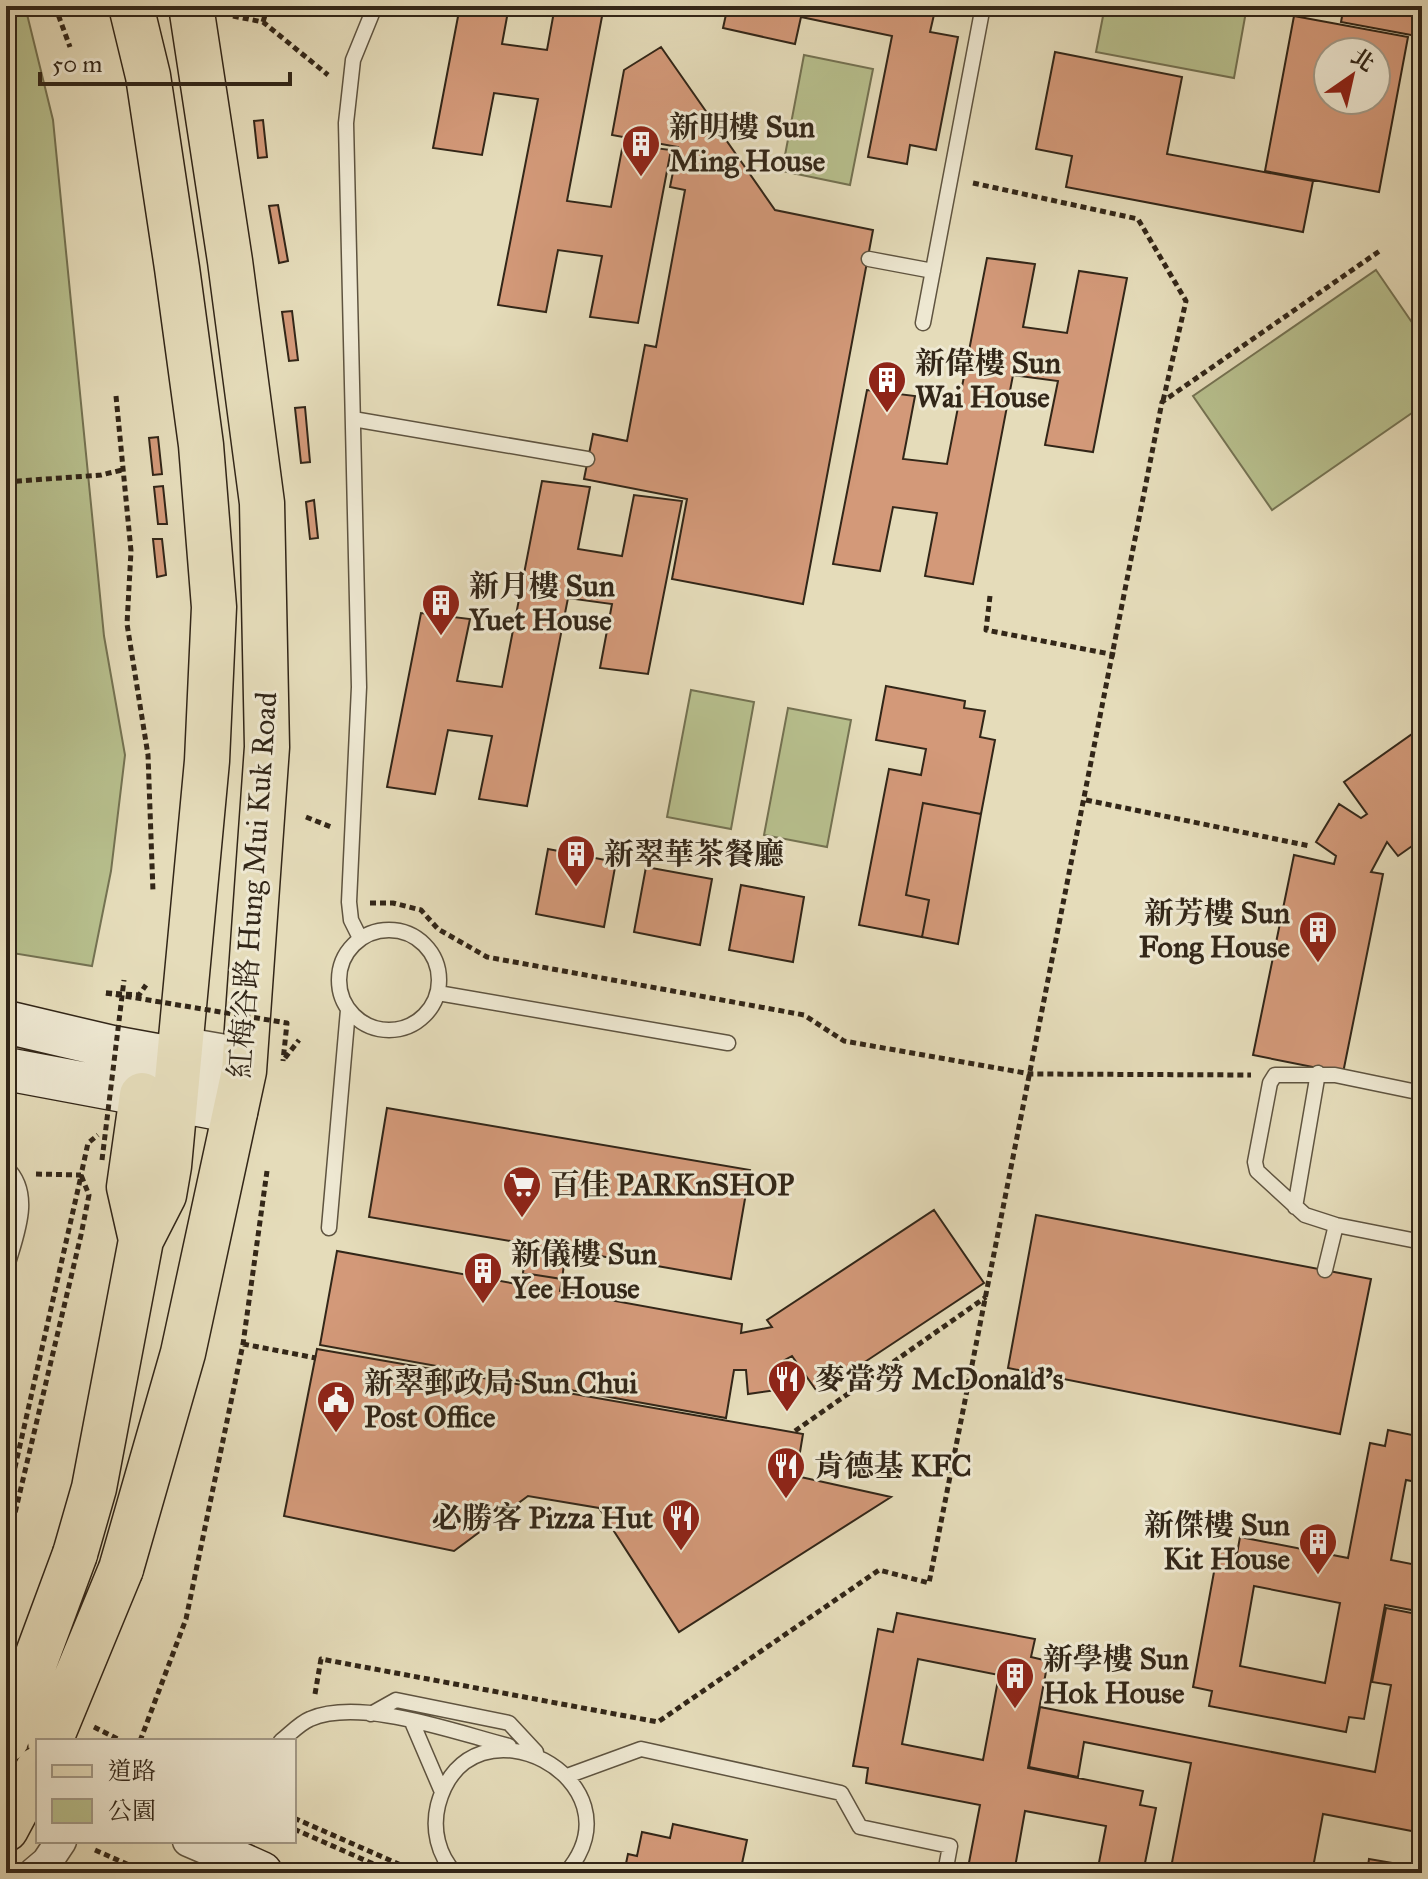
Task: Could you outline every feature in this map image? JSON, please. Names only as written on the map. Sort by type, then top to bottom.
[{"type":"main road","name":"紅梅谷路 Hung Mui Kuk Road","points":[[6,1739],[75,1554],[94,1488],[141,1240],[164,1195],[171,1073],[207,761],[214,607],[201,445],[148,76],[131,6]]},
{"type":"main road","name":"紅梅谷路 Hung Mui Kuk Road","points":[[51,1739],[121,1569],[183,1353],[253,1072],[267,747],[265,542],[233,276],[191,6]]},
{"type":"main road","points":[[6,1015],[82,1021],[171,1073]]},
{"type":"main road","points":[[6,1022],[171,1073]]},
{"type":"main road","points":[[6,1069],[253,1072]]},
{"type":"main road","points":[[6,1829],[36,1773]]},
{"type":"main road","points":[[212,1846],[261,1873]]},
{"type":"street","points":[[6,1739],[36,1750]]},
{"type":"street","points":[[34,1873],[47,1862],[60,1843]]},
{"type":"lane","points":[[360,938],[351,920],[349,902],[359,687],[347,90],[353,60],[375,6]]},
{"type":"lane","points":[[923,323],[983,6]]},
{"type":"lane","points":[[869,259],[933,271]]},
{"type":"lane","points":[[353,419],[587,459]]},
{"type":"lane","points":[[329,1228],[348,1010],[338,979],[341,963],[360,938],[376,931],[394,930],[418,940],[435,959],[439,976],[438,993],[420,1020],[398,1029],[374,1028],[348,1010]]},
{"type":"lane","points":[[438,993],[728,1043]]},
{"type":"lane","points":[[171,1073],[253,1072]]},
{"type":"lane","points":[[1295,1207],[1318,1073]]},
{"type":"lane","points":[[1422,1093],[1318,1073],[1275,1075],[1270,1083],[1255,1162],[1257,1171],[1305,1215],[1336,1225],[1422,1242]]},
{"type":"lane","points":[[6,1270],[20,1218],[22,1194],[9,1171]]},
{"type":"lane","points":[[1325,1270],[1336,1225]]},
{"type":"lane","points":[[371,1714],[396,1700],[509,1723],[531,1752],[567,1776],[579,1795],[585,1818],[583,1841],[566,1873]]},
{"type":"lane","points":[[284,1739],[310,1719],[350,1711],[412,1722],[531,1752]]},
{"type":"lane","points":[[412,1722],[442,1792]]},
{"type":"lane","points":[[455,1873],[437,1842],[435,1816],[442,1792],[456,1772],[476,1757],[500,1749],[531,1752]]},
{"type":"lane","points":[[567,1776],[641,1749],[841,1793],[860,1827],[950,1846],[945,1873]]},
{"type":"path","points":[[55,6],[70,47]]},
{"type":"path","points":[[263,22],[266,12]]},
{"type":"path","points":[[233,16],[263,22],[347,90]]},
{"type":"path","points":[[310,1719],[321,1659],[658,1722],[879,1570],[929,1583],[1115,655],[1162,402],[1186,301],[1138,219],[950,178]]},
{"type":"path","points":[[1162,402],[1381,250]]},
{"type":"path","points":[[116,396],[131,551],[127,624],[148,755],[153,893]]},
{"type":"path","points":[[6,482],[101,475],[122,470]]},
{"type":"path","points":[[990,596],[986,630],[1115,655]]},
{"type":"path","points":[[1086,800],[1310,846]]},
{"type":"path","points":[[349,902],[393,903],[421,910],[438,929],[487,957],[804,1015],[844,1041],[1031,1074],[1275,1075]]},
{"type":"path","points":[[102,1160],[124,980]]},
{"type":"path","points":[[146,985],[139,995],[106,993],[287,1023],[253,1072]]},
{"type":"path","points":[[253,1072],[299,1040]]},
{"type":"path","points":[[6,1507],[88,1143],[104,1123]]},
{"type":"path","points":[[9,1171],[81,1175]]},
{"type":"path","points":[[141,1739],[186,1619],[243,1344],[267,1171]]},
{"type":"path","points":[[6,1551],[89,1195],[81,1175]]},
{"type":"path","points":[[795,1431],[986,1297]]},
{"type":"path","points":[[243,1344],[316,1358]]},
{"type":"path","points":[[296,1819],[419,1873]]},
{"type":"path","points":[[296,1830],[394,1873]]},
{"type":"path","points":[[95,1850],[147,1873]]},
{"type":"green space","points":[[6,6],[25,6],[53,120],[104,636],[125,755],[111,871],[92,966],[6,952]]},
{"type":"green space","points":[[1105,6],[1247,6],[1234,78],[1096,52]]},
{"type":"green space","points":[[804,55],[873,69],[850,185],[782,171]]},
{"type":"green space","points":[[1376,270],[1422,337],[1422,406],[1272,510],[1193,396]]},
{"type":"green space","points":[[691,690],[754,702],[731,829],[667,817]]},
{"type":"green space","points":[[788,708],[851,720],[827,847],[764,835]]},
{"type":"building","name":"新明樓 Sun Ming House","points":[[460,6],[509,6],[502,44],[547,50],[555,6],[604,6],[567,201],[611,207],[623,144],[671,150],[638,323],[590,317],[602,256],[558,250],[546,312],[498,305],[538,99],[494,93],[482,155],[433,148]]},
{"type":"building","points":[[709,6],[936,6],[930,32],[958,37],[936,150],[910,145],[907,164],[868,157],[892,36],[801,17],[795,44],[723,28],[727,10]]},
{"type":"building","points":[[1344,6],[1422,6],[1422,37],[1341,22]]},
{"type":"building","points":[[1294,16],[1408,37],[1379,192],[1265,171]]},
{"type":"building","points":[[661,47],[775,210],[873,230],[803,604],[672,579],[687,499],[584,479],[593,434],[627,441],[645,345],[656,347],[685,190],[670,187],[678,147],[612,135],[624,70]]},
{"type":"building","points":[[1055,52],[1182,77],[1167,154],[1313,181],[1303,232],[1066,187],[1072,156],[1036,149]]},
{"type":"building","points":[[263,120],[267,157],[258,158],[254,121]]},
{"type":"building","points":[[278,205],[288,261],[279,263],[269,206]]},
{"type":"building","name":"新偉樓 Sun Wai House","points":[[987,258],[1035,264],[1023,327],[1067,333],[1079,271],[1127,278],[1093,452],[1045,445],[1058,381],[1013,375],[973,584],[925,576],[937,513],[893,507],[880,571],[833,564],[867,390],[915,396],[903,459],[947,464]]},
{"type":"building","points":[[292,311],[298,360],[289,361],[282,312]]},
{"type":"building","points":[[305,407],[310,462],[301,463],[295,408]]},
{"type":"building","points":[[158,437],[162,474],[153,475],[149,438]]},
{"type":"building","name":"新月樓 Sun Yuet House","points":[[542,481],[590,487],[578,549],[622,556],[634,495],[682,501],[648,674],[600,668],[612,604],[568,598],[527,806],[479,799],[492,736],[448,730],[435,794],[387,787],[421,613],[470,619],[457,681],[502,687]]},
{"type":"building","points":[[163,486],[167,524],[158,524],[154,487]]},
{"type":"building","points":[[314,500],[318,538],[310,539],[306,502]]},
{"type":"building","points":[[153,539],[162,539],[166,575],[157,577]]},
{"type":"building","points":[[886,686],[965,701],[964,708],[985,711],[980,737],[995,740],[981,814],[923,803],[906,895],[929,900],[922,937],[859,925],[889,769],[921,775],[926,749],[876,740]]},
{"type":"building","name":"新芳樓 Sun Fong House","points":[[1422,727],[1422,839],[1398,856],[1387,842],[1371,872],[1383,874],[1343,1073],[1253,1055],[1294,855],[1334,864],[1336,856],[1316,842],[1339,804],[1361,818],[1367,814],[1344,782]]},
{"type":"building","points":[[923,803],[981,814],[958,944],[922,937],[929,900],[906,895]]},
{"type":"building","name":"新翠華茶餐廳","points":[[548,849],[616,862],[604,927],[536,914]]},
{"type":"building","points":[[646,867],[712,879],[700,945],[634,932]]},
{"type":"building","points":[[741,885],[804,897],[793,962],[729,950]]},
{"type":"building","points":[[387,1108],[750,1170],[731,1279],[566,1250],[562,1279],[523,1273],[528,1244],[369,1217]]},
{"type":"building","name":"新儀樓 Sun Yee House","points":[[934,1210],[984,1283],[818,1393],[792,1356],[783,1361],[792,1388],[748,1394],[746,1370],[734,1370],[726,1418],[320,1345],[337,1251],[522,1285],[523,1273],[562,1279],[560,1291],[742,1324],[741,1333],[772,1327],[767,1320]]},
{"type":"building","points":[[1036,1215],[1371,1279],[1340,1434],[1008,1368]]},
{"type":"building","points":[[317,1349],[803,1434],[796,1476],[891,1497],[679,1632],[599,1508],[528,1496],[454,1551],[284,1516]]},
{"type":"building","name":"新傑樓 Sun Kit House","points":[[1388,1430],[1422,1437],[1422,1483],[1406,1480],[1391,1560],[1422,1566],[1422,1612],[1385,1605],[1364,1719],[1349,1717],[1346,1732],[1209,1706],[1212,1691],[1193,1687],[1218,1550],[1237,1554],[1240,1537],[1348,1558],[1370,1443],[1385,1446]],"holes":[[[1254,1586],[1340,1603],[1325,1683],[1240,1666]]]},
{"type":"building","points":[[1386,1608],[1422,1615],[1422,1833],[1323,1814],[1312,1873],[1170,1873],[1191,1763],[1084,1742],[1078,1777],[1029,1767],[1040,1707],[1375,1772],[1391,1685],[1372,1682]]},
{"type":"building","name":"新學樓 Sun Hok House","points":[[897,1613],[1035,1639],[1031,1657],[1048,1661],[1028,1768],[1143,1791],[1140,1805],[1156,1808],[1143,1873],[1097,1873],[1106,1826],[1025,1811],[1014,1873],[967,1873],[980,1805],[866,1783],[868,1768],[853,1766],[878,1629],[893,1632]],"holes":[[[918,1659],[999,1675],[983,1760],[902,1744]]]},
{"type":"building","points":[[673,1824],[747,1840],[740,1873],[624,1873],[628,1854],[637,1856],[642,1832],[670,1838]]},
{"type":"building","points":[[1369,1859],[1422,1868],[1422,1873],[1367,1873]]},
{"type":"place","name":"新明樓 Sun Ming House","points":[[641,178]]},
{"type":"place","name":"新偉樓 Sun Wai House","points":[[887,414]]},
{"type":"place","name":"新月樓 Sun Yuet House","points":[[441,637]]},
{"type":"place","name":"新翠華茶餐廳","points":[[576,888]]},
{"type":"place","name":"新芳樓 Sun Fong House","points":[[1318,964]]},
{"type":"place","name":"百佳 PARKnSHOP","points":[[522,1219]]},
{"type":"place","name":"新儀樓 Sun Yee House","points":[[483,1305]]},
{"type":"place","name":"麥當勞 McDonald's","points":[[787,1413]]},
{"type":"place","name":"新翠郵政局 Sun Chui Post Office","points":[[336,1434]]},
{"type":"place","name":"肯德基 KFC","points":[[786,1500]]},
{"type":"place","name":"必勝客 Pizza Hut","points":[[681,1552]]},
{"type":"place","name":"新傑樓 Sun Kit House","points":[[1318,1576]]},
{"type":"place","name":"新學樓 Sun Hok House","points":[[1015,1710]]}]
